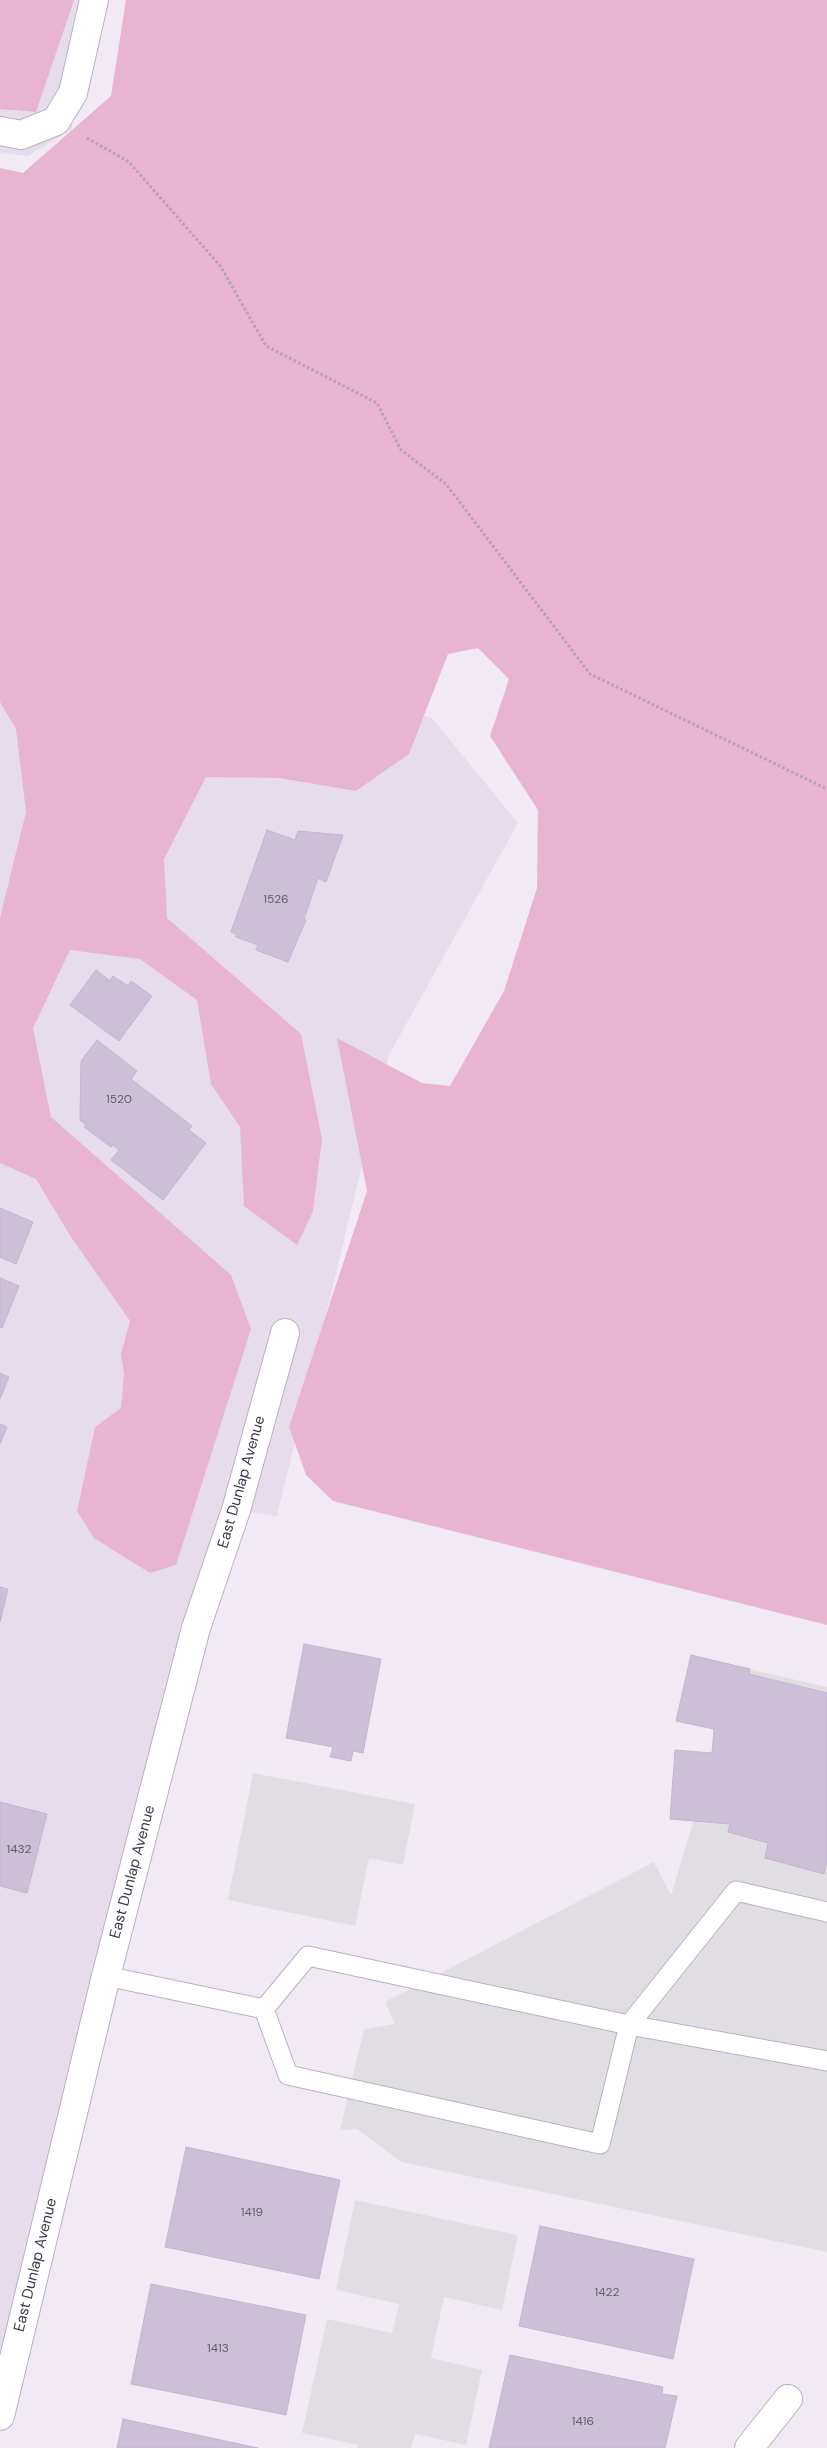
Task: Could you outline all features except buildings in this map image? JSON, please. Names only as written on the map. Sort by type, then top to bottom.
[{"type":"street","points":[[0,131],[21,135],[56,121],[73,93],[94,0]]},
{"type":"street","name":"East Dunlap Avenue","points":[[0,2416],[106,1976],[196,1628],[236,1510],[284,1333]]},
{"type":"street","points":[[749,2448],[788,2399]]},
{"type":"lane","points":[[264,2009],[288,2075],[600,2144],[629,2025],[736,1891],[827,1912]]},
{"type":"lane","points":[[264,2009],[308,1956],[629,2025],[827,2061]]},
{"type":"lane","points":[[106,1976],[264,2009]]},
{"type":"path","points":[[56,121],[129,162],[221,267],[266,346],[377,403],[401,450],[446,484],[590,674],[827,789]]},
{"type":"shaded area","points":[[0,0],[94,0],[71,130],[28,156],[0,153]]},
{"type":"shaded area","points":[[0,0],[74,0],[36,112],[0,109]]},
{"type":"shaded area","points":[[126,0],[827,0],[827,1625],[333,1501],[306,1475],[289,1427],[367,1191],[337,1038],[422,1083],[450,1086],[504,991],[537,888],[538,810],[490,736],[509,679],[478,648],[448,654],[409,754],[356,791],[279,778],[206,777],[164,859],[167,918],[301,1034],[322,1139],[313,1211],[297,1245],[244,1206],[240,1127],[211,1084],[197,1000],[140,959],[70,950],[33,1028],[51,1117],[231,1275],[251,1329],[176,1565],[150,1573],[94,1538],[77,1511],[95,1427],[121,1408],[124,1374],[121,1354],[130,1321],[71,1237],[36,1179],[0,1163],[0,918],[26,812],[16,729],[0,702],[0,168],[23,173],[111,96]]},
{"type":"shaded area","points":[[0,599],[432,718],[518,823],[389,1055],[277,1516],[236,1510],[0,2416]]},
{"type":"shaded area","points":[[744,1668],[827,1687],[827,2252],[401,2162],[357,2129],[340,2130],[364,2029],[395,2024],[385,2002],[654,1862],[671,1895],[726,1713]]},
{"type":"shaded area","points":[[253,1773],[415,1804],[403,1865],[369,1858],[355,1926],[228,1900]]},
{"type":"shaded area","points":[[355,2200],[518,2235],[502,2310],[444,2297],[431,2358],[482,2370],[466,2445],[415,2434],[411,2448],[358,2448],[358,2445],[302,2433],[327,2319],[392,2333],[399,2304],[336,2290]]}]
